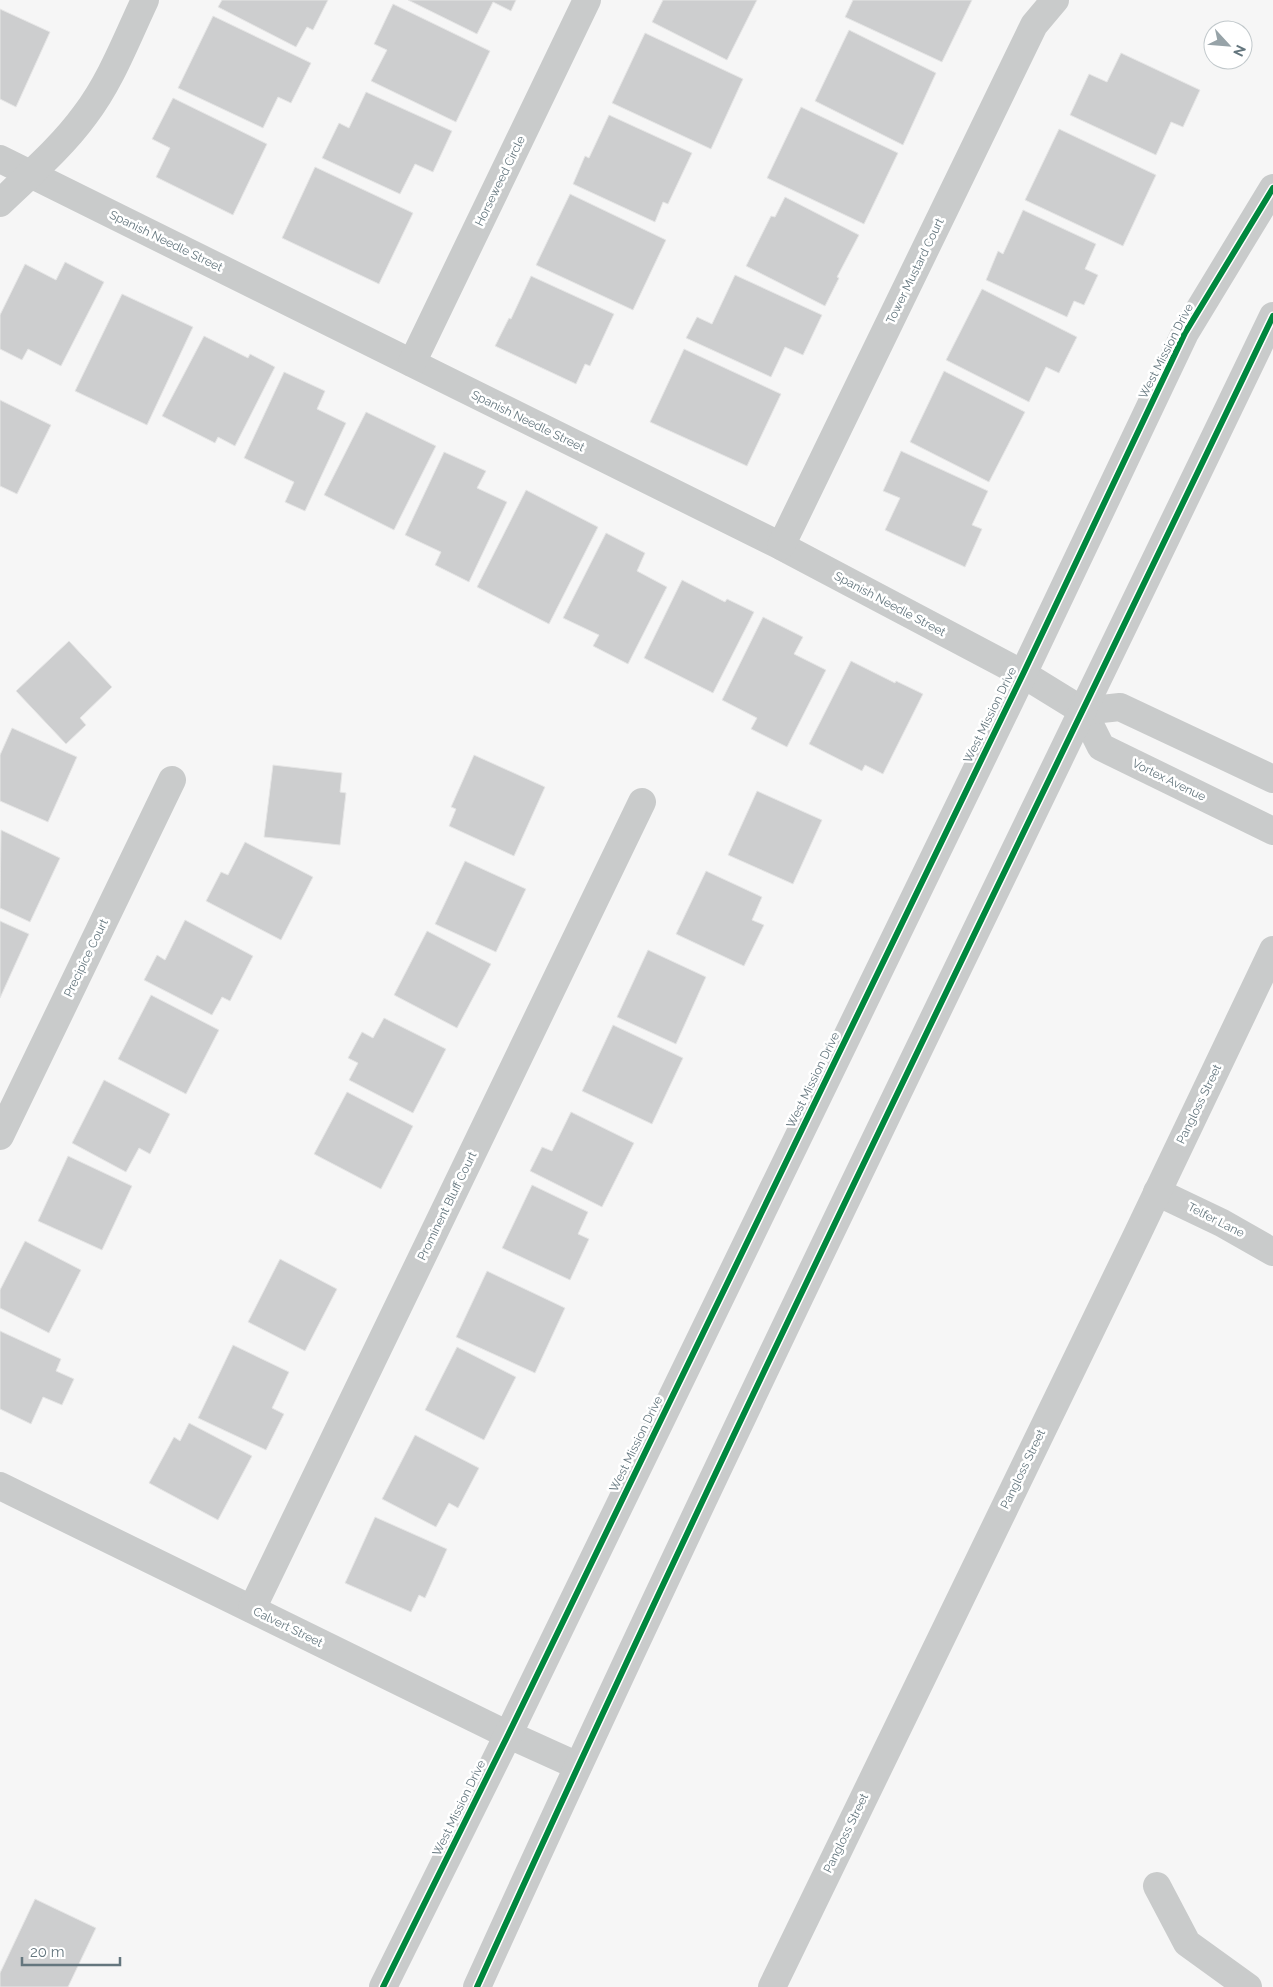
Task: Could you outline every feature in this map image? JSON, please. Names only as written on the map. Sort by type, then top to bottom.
[{"type":"street","points":[[0,203],[62,142],[86,114],[109,76],[145,0]]},
{"type":"street","name":"Horseweed Circle","points":[[412,363],[587,0]]},
{"type":"street","name":"Tower Mustard Court","points":[[782,546],[1034,25],[1055,0]]},
{"type":"street","name":"Spanish Needle Street","points":[[0,159],[782,546],[1023,674],[1083,710]]},
{"type":"street","name":"West Mission Drive","points":[[383,1987],[508,1735],[1023,674],[1185,333],[1273,188]]},
{"type":"street","points":[[477,1987],[578,1766],[735,1433],[1273,316]]},
{"type":"street","points":[[1083,710],[1120,707],[1273,779]]},
{"type":"street","name":"Vortex Avenue","points":[[1083,710],[1101,747],[1273,831]]},
{"type":"street","name":"Precipice Court","points":[[0,1136],[172,780]]},
{"type":"street","name":"Prominent Bluff Court","points":[[252,1609],[642,802]]},
{"type":"street","name":"Pangloss Street","points":[[772,1987],[1273,950]]},
{"type":"street","name":"Telfer Lane","points":[[1157,1192],[1222,1222],[1273,1252]]},
{"type":"street","name":"Calvert Street","points":[[0,1486],[508,1735],[578,1766]]},
{"type":"street","points":[[1157,1886],[1187,1943],[1248,1987]]},
{"type":"building","points":[[222,0],[328,0],[313,30],[307,27],[296,47],[218,7]]},
{"type":"building","points":[[408,0],[516,0],[511,11],[493,2],[477,34]]},
{"type":"building","points":[[663,0],[757,0],[727,60],[652,22]]},
{"type":"building","points":[[853,0],[972,0],[942,62],[845,17]]},
{"type":"building","points":[[393,4],[490,51],[456,122],[371,81],[387,50],[374,44]]},
{"type":"building","points":[[0,9],[50,32],[16,107],[0,99]]},
{"type":"building","points":[[213,16],[311,63],[291,103],[278,97],[263,128],[178,88]]},
{"type":"building","points":[[849,30],[936,73],[903,145],[815,101]]},
{"type":"building","points":[[645,33],[743,79],[711,149],[612,103]]},
{"type":"building","points":[[1121,53],[1200,90],[1183,127],[1171,122],[1156,155],[1070,115],[1089,74],[1107,82]]},
{"type":"building","points":[[366,92],[452,131],[433,172],[415,164],[400,194],[322,158],[339,123],[349,128]]},
{"type":"building","points":[[173,98],[267,144],[233,215],[156,177],[170,148],[152,139]]},
{"type":"building","points":[[801,107],[898,153],[864,224],[767,178]]},
{"type":"building","points":[[609,115],[692,153],[668,204],[663,202],[655,222],[573,184],[585,156],[589,158]]},
{"type":"building","points":[[1059,129],[1156,175],[1123,246],[1025,200]]},
{"type":"building","points":[[315,167],[413,213],[379,284],[282,238]]},
{"type":"building","points":[[570,194],[666,240],[633,310],[536,265]]},
{"type":"building","points":[[785,197],[859,235],[837,277],[839,278],[825,306],[746,266],[771,216],[775,217]]},
{"type":"building","points":[[1023,210],[1096,244],[1085,269],[1098,275],[1084,305],[1074,301],[1067,317],[986,280],[998,251],[1003,254]]},
{"type":"building","points":[[65,262],[104,282],[61,366],[28,349],[22,360],[0,349],[0,315],[25,264],[56,280]]},
{"type":"building","points":[[735,275],[822,315],[803,355],[785,347],[771,377],[686,338],[697,317],[712,324]]},
{"type":"building","points":[[531,276],[614,314],[590,366],[585,364],[576,384],[495,346],[509,318],[511,319]]},
{"type":"building","points":[[982,289],[1077,337],[1059,373],[1046,367],[1029,402],[946,360]]},
{"type":"building","points":[[122,294],[193,327],[147,425],[75,391]]},
{"type":"building","points":[[204,336],[248,358],[250,354],[275,367],[235,446],[218,437],[215,443],[162,416]]},
{"type":"building","points":[[684,349],[781,394],[747,466],[650,422]]},
{"type":"building","points":[[944,371],[1025,412],[989,482],[910,442]]},
{"type":"building","points":[[284,372],[325,391],[317,409],[346,423],[305,511],[285,502],[294,482],[244,458]]},
{"type":"building","points":[[0,400],[51,425],[17,494],[0,486]]},
{"type":"building","points":[[366,412],[436,446],[394,530],[324,495]]},
{"type":"building","points":[[901,451],[988,491],[972,525],[982,529],[965,567],[885,530],[900,498],[883,491]]},
{"type":"building","points":[[444,452],[486,471],[477,488],[507,502],[469,582],[435,565],[441,552],[405,535]]},
{"type":"building","points":[[526,490],[598,527],[549,624],[477,587]]},
{"type":"building","points":[[606,533],[645,553],[637,571],[667,587],[628,664],[593,646],[599,635],[563,618]]},
{"type":"building","points":[[682,580],[725,602],[727,599],[754,612],[713,693],[644,658]]},
{"type":"building","points":[[763,617],[803,637],[794,654],[826,670],[787,747],[751,729],[757,718],[722,700]]},
{"type":"building","points":[[69,641],[112,687],[80,718],[86,725],[66,744],[16,691]]},
{"type":"building","points":[[851,661],[895,683],[896,681],[923,694],[883,774],[865,765],[862,771],[809,744]]},
{"type":"building","points":[[12,728],[77,757],[48,822],[0,801],[0,755]]},
{"type":"building","points":[[474,755],[545,787],[514,856],[449,826],[456,809],[451,807]]},
{"type":"building","points":[[273,765],[342,773],[340,792],[346,793],[340,845],[264,837]]},
{"type":"building","points":[[757,791],[822,820],[793,884],[728,855]]},
{"type":"building","points":[[1,830],[60,858],[30,922],[0,908]]},
{"type":"building","points":[[245,842],[313,877],[281,940],[206,901],[221,872],[228,875]]},
{"type":"building","points":[[465,861],[526,889],[496,952],[435,924]]},
{"type":"building","points":[[706,871],[762,897],[752,920],[764,925],[744,966],[676,934]]},
{"type":"building","points":[[185,920],[253,956],[230,1001],[222,997],[212,1015],[144,980],[157,955],[165,960]]},
{"type":"building","points":[[0,921],[29,934],[0,998]]},
{"type":"building","points":[[427,931],[491,964],[457,1028],[394,995]]},
{"type":"building","points":[[648,950],[706,977],[676,1044],[617,1017]]},
{"type":"building","points":[[151,995],[219,1030],[186,1094],[118,1059]]},
{"type":"building","points":[[384,1018],[446,1049],[413,1113],[349,1080],[358,1063],[348,1058],[362,1032],[373,1038]]},
{"type":"building","points":[[613,1025],[683,1058],[652,1124],[582,1091]]},
{"type":"building","points":[[104,1080],[170,1114],[150,1154],[139,1148],[126,1172],[72,1143]]},
{"type":"building","points":[[347,1092],[413,1126],[381,1189],[314,1154]]},
{"type":"building","points":[[571,1112],[634,1143],[602,1207],[530,1171],[542,1147],[552,1151]]},
{"type":"building","points":[[68,1156],[132,1186],[102,1250],[38,1221]]},
{"type":"building","points":[[532,1185],[588,1212],[578,1234],[589,1239],[570,1280],[502,1248]]},
{"type":"building","points":[[25,1241],[81,1270],[49,1333],[0,1308],[0,1290]]},
{"type":"building","points":[[280,1259],[337,1289],[305,1351],[248,1322]]},
{"type":"building","points":[[487,1271],[565,1308],[535,1373],[456,1337]]},
{"type":"building","points":[[0,1331],[61,1359],[56,1371],[74,1379],[62,1405],[43,1397],[31,1424],[0,1409]]},
{"type":"building","points":[[233,1345],[289,1372],[272,1408],[284,1414],[266,1450],[198,1418]]},
{"type":"building","points":[[457,1347],[516,1377],[484,1440],[425,1410]]},
{"type":"building","points":[[189,1423],[252,1456],[218,1520],[149,1483],[174,1437],[180,1441]]},
{"type":"building","points":[[415,1435],[479,1468],[458,1508],[449,1503],[436,1527],[382,1499]]},
{"type":"building","points":[[375,1517],[447,1549],[425,1598],[419,1595],[411,1612],[345,1583]]},
{"type":"building","points":[[35,1899],[96,1928],[68,1987],[0,1987],[0,1973]]},
{"type":"cycle path","points":[[383,1987],[508,1735],[1023,674],[1185,333],[1273,188]]},
{"type":"cycle path","points":[[477,1987],[671,1567],[870,1149],[1273,316]]}]
